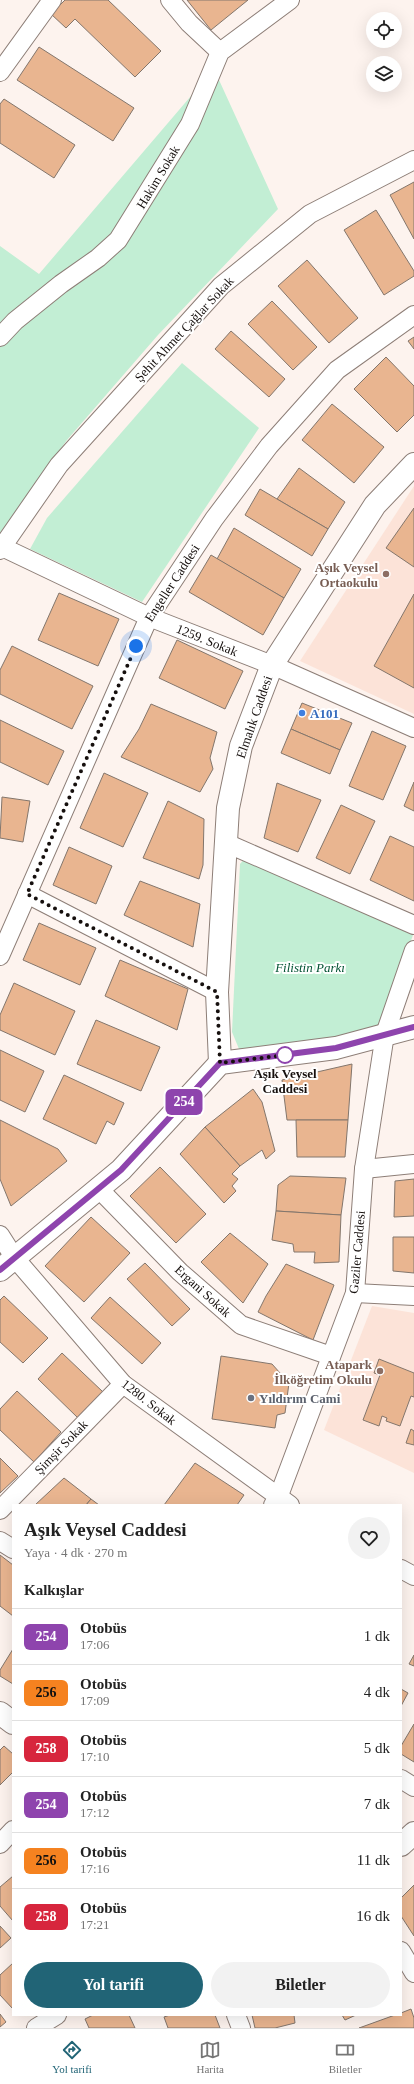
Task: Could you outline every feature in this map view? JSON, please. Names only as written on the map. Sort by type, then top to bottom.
[{"type":"street","points":[[0,72],[52,0]]},
{"type":"street","points":[[170,0],[189,23],[220,52],[290,0]]},
{"type":"street","name":"Hakim Sokak","points":[[0,336],[15,321],[61,284],[98,258],[118,240],[190,124],[220,52]]},
{"type":"street","name":"Şehit Ahmet Çağlar Sokak","points":[[1,549],[59,465],[221,286],[310,214],[414,160]]},
{"type":"street","name":"Engeller Caddesi","points":[[0,956],[149,616],[214,519],[269,446],[336,370],[414,315]]},
{"type":"street","name":"Elmalık Caddesi","points":[[220,1063],[217,992],[228,808],[241,746],[272,665],[375,505],[414,464]]},
{"type":"street","name":"1259. Sokak","points":[[1,549],[149,616],[272,665],[414,728]]},
{"type":"street","points":[[226,843],[414,925]]},
{"type":"street","points":[[27,894],[217,992]]},
{"type":"street","name":"Gaziler Caddesi","points":[[280,1503],[331,1356],[355,1293],[364,1169],[385,1034],[414,950]]},
{"type":"street","points":[[0,1235],[7,1264],[121,1170],[220,1063],[336,1048],[414,1027]]},
{"type":"street","points":[[364,1169],[414,1164]]},
{"type":"street","name":"Ergani Sokak","points":[[99,1188],[180,1272],[241,1325],[331,1356]]},
{"type":"street","name":"1280. Sokak","points":[[7,1264],[123,1384],[280,1503]]},
{"type":"street","points":[[355,1293],[414,1296]]},
{"type":"street","name":"Şimşir Sokak","points":[[0,1510],[123,1384]]},
{"type":"street","points":[[0,1541],[12,1548]]},
{"type":"street","points":[[402,1570],[414,1576]]},
{"type":"street","points":[[0,1713],[12,1722]]},
{"type":"street","points":[[402,1780],[414,1787]]},
{"type":"street","points":[[0,1844],[12,1831]]},
{"type":"street","points":[[402,1843],[414,1833]]},
{"type":"street","points":[[402,1953],[414,1973]]},
{"type":"street","points":[[36,2028],[55,2016]]},
{"type":"street","points":[[236,2016],[241,2028]]},
{"type":"shaded area","name":"Aşık Veysel Ortaokulu","points":[[414,486],[414,714],[300,661]]},
{"type":"shaded area","name":"Atapark İlköğretim Okulu","points":[[372,1306],[414,1313],[414,1473],[324,1430]]},
{"type":"green space","points":[[214,69],[278,209],[158,335],[67,440],[0,533],[0,246],[39,274]]},
{"type":"green space","points":[[182,363],[259,428],[142,602],[30,549],[47,518]]},
{"type":"green space","name":"Filistin Parkı","points":[[245,858],[406,928],[413,935],[381,1026],[348,1037],[269,1051],[239,1049],[232,1032],[240,864]]},
{"type":"building","points":[[65,0],[108,0],[161,51],[135,77],[75,19],[66,28],[51,14]]},
{"type":"building","points":[[187,0],[248,0],[211,30]]},
{"type":"building","points":[[39,47],[134,108],[113,141],[17,80]]},
{"type":"building","points":[[4,99],[75,145],[54,178],[0,143],[0,104]]},
{"type":"building","points":[[414,182],[414,239],[390,195]]},
{"type":"building","points":[[376,210],[414,271],[414,276],[384,295],[344,230]]},
{"type":"building","points":[[307,260],[358,318],[329,343],[278,286]]},
{"type":"building","points":[[272,301],[317,347],[293,370],[248,324]]},
{"type":"building","points":[[231,331],[285,379],[269,397],[215,349]]},
{"type":"building","points":[[414,337],[414,349],[408,341]]},
{"type":"building","points":[[386,357],[414,386],[414,415],[397,432],[354,389]]},
{"type":"building","points":[[332,404],[384,447],[354,483],[302,440]]},
{"type":"building","points":[[299,468],[345,502],[328,529],[277,499]]},
{"type":"building","points":[[260,489],[328,529],[312,556],[245,515]]},
{"type":"building","points":[[414,508],[414,567],[386,548]]},
{"type":"building","points":[[234,528],[301,569],[284,598],[217,559]]},
{"type":"building","points":[[211,555],[284,598],[263,635],[189,592]]},
{"type":"building","points":[[59,593],[119,619],[98,666],[38,640]]},
{"type":"building","points":[[414,594],[414,688],[374,666]]},
{"type":"building","points":[[177,640],[243,671],[225,709],[159,678]]},
{"type":"building","points":[[12,646],[93,686],[72,729],[0,694],[0,670]]},
{"type":"building","points":[[302,703],[352,723],[340,750],[291,729]]},
{"type":"building","points":[[151,704],[217,732],[210,758],[213,769],[200,792],[121,757],[139,729]]},
{"type":"building","points":[[0,720],[64,751],[48,785],[0,762]]},
{"type":"building","points":[[291,729],[340,750],[330,774],[281,753]]},
{"type":"building","points":[[372,731],[406,746],[383,800],[349,786]]},
{"type":"building","points":[[104,773],[148,793],[123,847],[80,828]]},
{"type":"building","points":[[414,782],[414,811],[404,806]]},
{"type":"building","points":[[277,783],[321,800],[298,852],[264,838]]},
{"type":"building","points":[[2,797],[30,801],[23,842],[0,838]]},
{"type":"building","points":[[168,801],[204,819],[203,865],[199,879],[143,858]]},
{"type":"building","points":[[341,805],[375,821],[350,874],[316,858]]},
{"type":"building","points":[[390,836],[414,847],[414,901],[370,880]]},
{"type":"building","points":[[69,847],[112,866],[96,904],[53,885]]},
{"type":"building","points":[[140,881],[200,904],[193,947],[124,915]]},
{"type":"building","points":[[39,923],[96,948],[80,985],[23,960]]},
{"type":"building","points":[[120,960],[188,989],[177,1030],[105,996]]},
{"type":"building","points":[[14,983],[75,1011],[55,1055],[0,1030],[0,1015]]},
{"type":"building","points":[[96,1020],[160,1047],[141,1091],[77,1064]]},
{"type":"building","points":[[0,1050],[44,1071],[25,1112],[0,1100]]},
{"type":"building","points":[[352,1064],[348,1120],[287,1120],[282,1080]]},
{"type":"building","points":[[64,1075],[124,1103],[114,1125],[107,1121],[96,1144],[43,1119]]},
{"type":"building","points":[[253,1089],[262,1102],[275,1151],[266,1159],[262,1150],[240,1166],[205,1127]]},
{"type":"building","points":[[0,1120],[58,1149],[67,1161],[11,1206],[0,1179]]},
{"type":"building","points":[[296,1120],[348,1120],[345,1157],[297,1157]]},
{"type":"building","points":[[205,1127],[240,1166],[232,1174],[238,1179],[232,1186],[236,1191],[224,1203],[180,1154]]},
{"type":"building","points":[[160,1167],[206,1214],[176,1243],[130,1196]]},
{"type":"building","points":[[290,1176],[346,1178],[341,1215],[276,1211],[278,1185]]},
{"type":"building","points":[[414,1179],[414,1216],[394,1217],[395,1181]]},
{"type":"building","points":[[276,1211],[341,1215],[339,1262],[314,1263],[315,1252],[294,1252],[293,1244],[272,1240]]},
{"type":"building","points":[[91,1217],[130,1253],[84,1302],[45,1266]]},
{"type":"building","points":[[230,1233],[268,1264],[243,1303],[201,1262]]},
{"type":"building","points":[[393,1237],[414,1237],[414,1273],[393,1271]]},
{"type":"building","points":[[145,1263],[190,1309],[172,1326],[127,1279]]},
{"type":"building","points":[[286,1264],[334,1285],[313,1340],[258,1312]]},
{"type":"building","points":[[4,1296],[48,1338],[23,1363],[0,1342],[0,1300]]},
{"type":"building","points":[[110,1297],[161,1343],[142,1364],[91,1318]]},
{"type":"building","points":[[62,1353],[103,1392],[78,1418],[38,1379]]},
{"type":"building","name":"Yıldırım Cami","points":[[221,1356],[272,1364],[289,1383],[285,1413],[277,1415],[275,1428],[212,1419]]},
{"type":"building","points":[[379,1359],[414,1373],[414,1397],[411,1396],[400,1426],[386,1421],[387,1418],[382,1416],[379,1426],[363,1420],[380,1375],[374,1373]]},
{"type":"building","points":[[17,1391],[61,1432],[34,1462],[0,1430],[0,1409]]},
{"type":"building","points":[[411,1429],[414,1431],[414,1445],[406,1443]]},
{"type":"building","points":[[0,1458],[18,1476],[0,1493]]},
{"type":"building","points":[[195,1463],[244,1495],[238,1504],[165,1504]]},
{"type":"building","points":[[64,1478],[91,1499],[87,1504],[36,1504]]},
{"type":"building","points":[[91,1499],[98,1504],[87,1504]]},
{"type":"building","points":[[0,1555],[12,1564],[12,1615],[0,1606]]},
{"type":"building","points":[[12,1651],[12,1683],[0,1676],[0,1670]]},
{"type":"building","points":[[414,1655],[414,1666],[409,1664]]},
{"type":"building","points":[[402,1690],[408,1693],[402,1704]]},
{"type":"building","points":[[414,1724],[414,1762],[402,1755],[402,1744]]},
{"type":"building","points":[[4,1746],[12,1753],[12,1773],[0,1785],[0,1750]]},
{"type":"building","points":[[12,1877],[12,1920],[0,1906],[0,1887]]},
{"type":"building","points":[[414,1885],[414,1936],[402,1918],[402,1897]]},
{"type":"building","points":[[0,1926],[11,1938],[0,1948]]},
{"type":"building","points":[[12,1964],[12,2008],[0,1995],[0,1975]]},
{"type":"building","points":[[411,2009],[414,2018],[414,2028],[359,2028],[392,2016],[402,2016],[402,2013]]},
{"type":"building","points":[[0,2014],[6,2022],[0,2027]]},
{"type":"building","points":[[91,2016],[129,2016],[135,2028],[89,2028],[85,2019]]},
{"type":"building","points":[[215,2016],[220,2028],[168,2028],[164,2017]]},
{"type":"building","points":[[252,2016],[294,2016],[295,2023],[275,2028],[255,2028]]},
{"type":"building","points":[[343,2016],[354,2016],[345,2020]]},
{"type":"bus line","name":"254","points":[[0,1270],[121,1170],[220,1063],[336,1048],[368,1038],[414,1027]]},
{"type":"place","name":"Aşık Veysel Ortaokulu","points":[[386,574]]},
{"type":"place","name":"A101","points":[[302,713]]},
{"type":"place","name":"Aşık Veysel Caddesi","points":[[285,1055]]},
{"type":"place","name":"Atapark İlköğretim Okulu","points":[[380,1371]]},
{"type":"place","name":"Yıldırım Cami","points":[[251,1398]]},
{"type":"route","points":[[136,646],[27,894],[217,992],[220,1063],[285,1055]]}]
